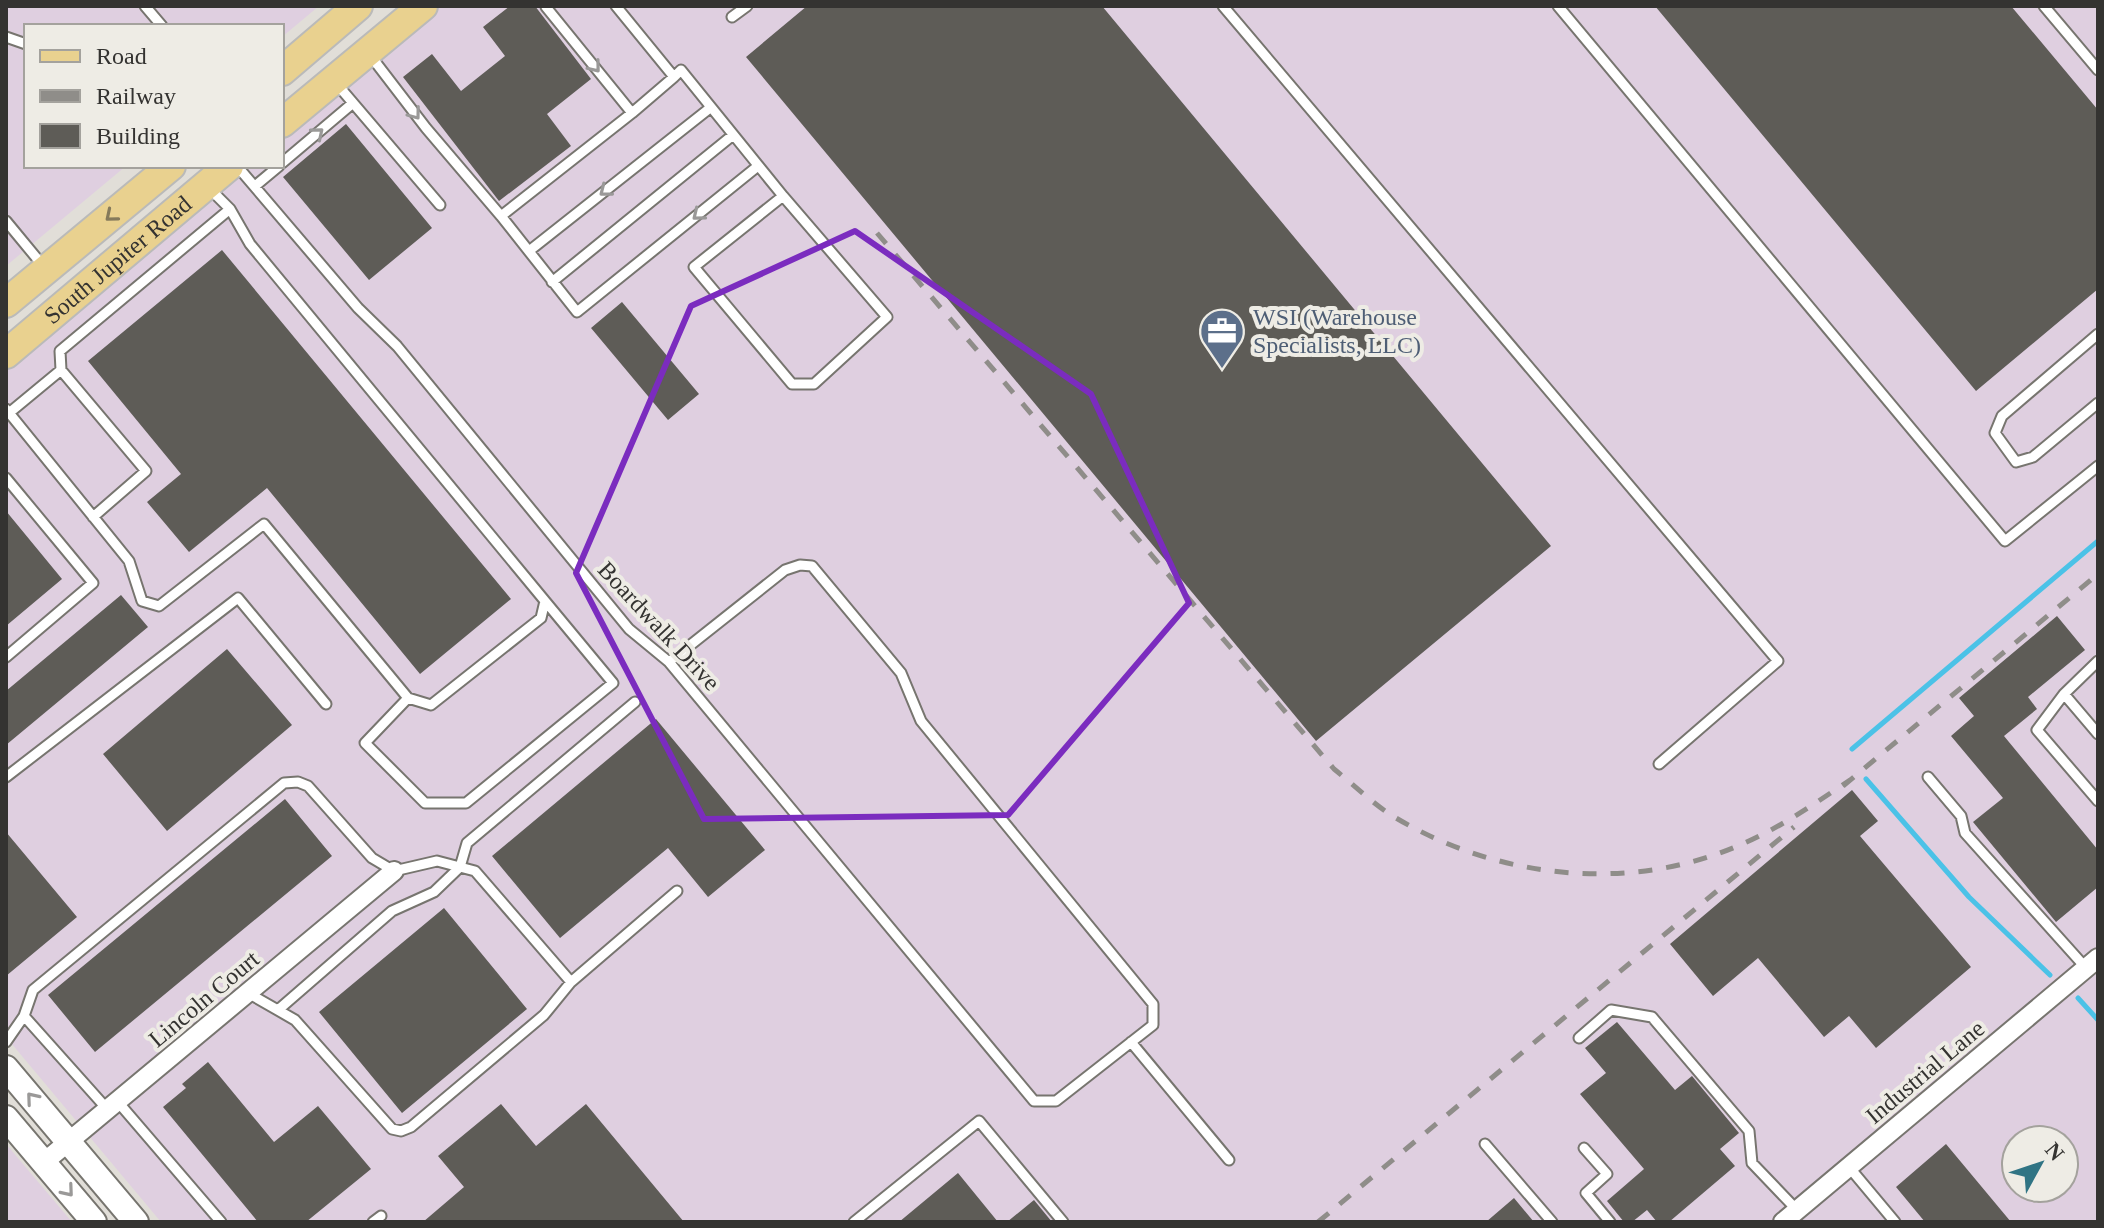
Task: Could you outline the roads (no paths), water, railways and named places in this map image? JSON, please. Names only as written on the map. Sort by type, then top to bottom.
[{"type":"main road","points":[[284,121],[423,6]]},
{"type":"main road","points":[[284,69],[349,14],[368,52]]},
{"type":"main road","name":"South Jupiter Road","points":[[6,303],[169,168]]},
{"type":"main road","name":"South Jupiter Road","points":[[6,354],[199,176],[223,168]]},
{"type":"main road","points":[[6,1068],[136,1222]]},
{"type":"main road","points":[[6,1118],[94,1222]]},
{"type":"street","name":"Lincoln Court","points":[[43,1163],[394,871]]},
{"type":"street","name":"Industrial Lane","points":[[1790,1216],[2092,963]]},
{"type":"lane","points":[[145,6],[160,24]]},
{"type":"lane","points":[[616,6],[674,77]]},
{"type":"lane","points":[[732,17],[747,6]]},
{"type":"lane","points":[[1223,6],[1778,661],[1659,764]]},
{"type":"lane","points":[[1558,6],[2005,541],[2098,466]]},
{"type":"lane","points":[[2044,6],[2098,70]]},
{"type":"lane","points":[[546,7],[632,113]]},
{"type":"lane","points":[[368,52],[426,128],[577,312],[758,166]]},
{"type":"lane","points":[[501,216],[632,113],[681,70],[887,317],[814,384],[792,384],[694,267],[783,196]]},
{"type":"lane","points":[[333,80],[440,205]]},
{"type":"lane","points":[[284,162],[353,103]]},
{"type":"lane","points":[[529,251],[710,108]]},
{"type":"lane","points":[[552,282],[733,135]]},
{"type":"lane","name":"Boardwalk Drive","points":[[239,168],[358,308],[397,346],[629,629],[669,662],[1034,1101],[1056,1101],[1153,1025],[1153,1004],[921,721],[901,673],[812,566],[800,565],[785,570],[669,662]]},
{"type":"lane","points":[[255,186],[276,168]]},
{"type":"lane","points":[[199,176],[230,209],[250,244],[613,683],[466,803],[425,803],[365,743],[408,698]]},
{"type":"lane","points":[[93,517],[146,471],[61,370],[60,351],[230,209]]},
{"type":"lane","points":[[6,221],[46,269]]},
{"type":"lane","points":[[2098,334],[2002,416],[1995,433],[2016,462],[2033,457],[2098,403]]},
{"type":"lane","points":[[61,370],[7,411],[129,561],[142,601],[159,606],[264,524],[408,698],[431,705],[541,618],[545,601]]},
{"type":"lane","points":[[6,478],[93,583],[6,657]]},
{"type":"lane","points":[[6,777],[238,598],[326,704]]},
{"type":"lane","points":[[2098,661],[2064,694],[2037,730],[2098,801]]},
{"type":"lane","points":[[2064,694],[2098,734]]},
{"type":"lane","points":[[278,1010],[392,911],[434,892],[460,867],[467,843],[635,702]]},
{"type":"lane","points":[[1928,777],[1961,816],[1965,833],[2092,963]]},
{"type":"lane","points":[[6,1042],[24,1016],[33,990],[284,783],[298,782],[308,786],[372,858],[394,871],[437,861],[475,871],[571,982]]},
{"type":"lane","points":[[248,993],[295,1020],[392,1129],[401,1131],[411,1127],[544,1015],[571,982],[677,891]]},
{"type":"lane","points":[[1579,1038],[1611,1010],[1652,1017],[1749,1131],[1752,1163],[1790,1216]]},
{"type":"lane","points":[[24,1016],[113,1106],[217,1221]]},
{"type":"lane","points":[[1131,1042],[1229,1160]]},
{"type":"lane","points":[[854,1222],[979,1121],[1063,1222]]},
{"type":"lane","points":[[1485,1144],[1552,1222]]},
{"type":"lane","points":[[1584,1148],[1607,1174],[1586,1193],[1610,1222]]},
{"type":"lane","points":[[1849,1167],[1895,1222]]},
{"type":"waterway","points":[[1852,749],[2098,541]]},
{"type":"waterway","points":[[1866,779],[1969,897],[2050,975]]},
{"type":"waterway","points":[[2078,998],[2098,1020]]},
{"type":"railway","points":[[877,233],[1334,769],[1396,818],[1436,839],[1478,855],[1521,866],[1610,874],[1654,870],[1698,860],[1740,845],[1783,823],[1850,780]]},
{"type":"railway","points":[[1843,786],[2098,574]]},
{"type":"railway","points":[[1318,1222],[1794,827]]},
{"type":"place","name":"WSI (Warehouse Specialists, LLC)","points":[[1222,370]]}]
